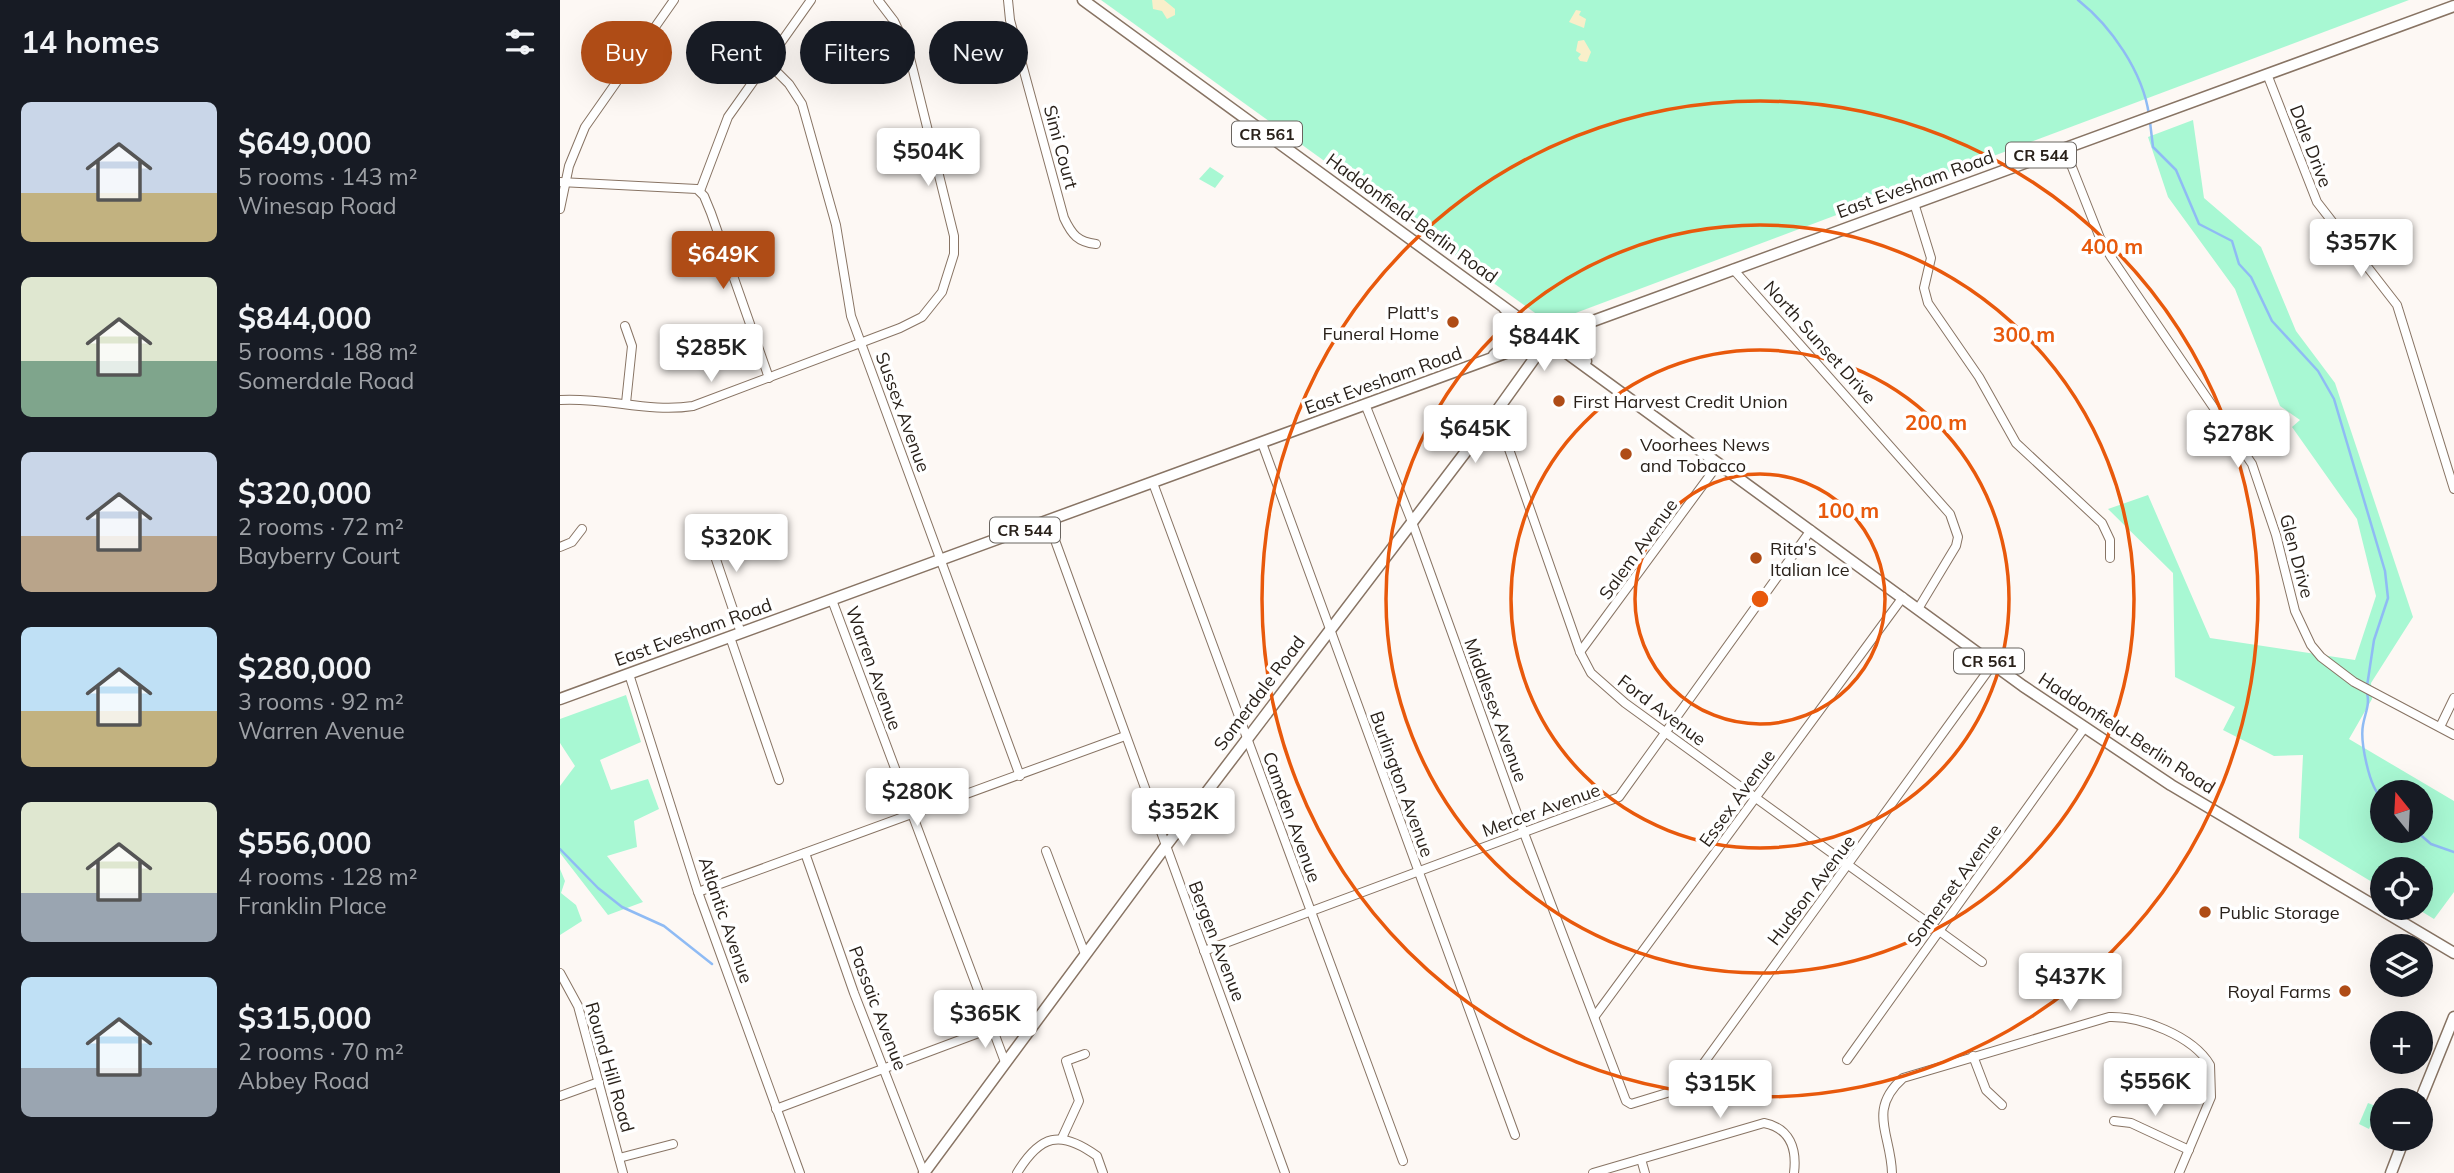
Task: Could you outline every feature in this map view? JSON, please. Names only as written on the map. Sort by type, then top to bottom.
[{"type":"main road","name":"Haddonfield-Berlin Road","points":[[1083,0],[1993,664],[2171,785],[2454,953]]},
{"type":"main road","name":"East Evesham Road","points":[[560,699],[2454,6]]},
{"type":"main road","points":[[1489,359],[1511,340],[1511,314],[1503,305]]},
{"type":"main road","points":[[1587,324],[1578,344],[1588,367]]},
{"type":"main road","name":"Somerdale Road","points":[[924,1173],[1165,847],[1496,412],[1549,338]]},
{"type":"main road","points":[[2425,1088],[2454,1017]]},
{"type":"main road","points":[[2391,1173],[2399,1151]]},
{"type":"street","points":[[560,209],[563,182],[585,127],[674,0]]},
{"type":"street","points":[[786,35],[811,0]]},
{"type":"street","points":[[560,400],[677,408],[693,406],[900,328],[932,308],[950,275],[954,254],[951,221],[908,50],[894,21],[878,0]]},
{"type":"street","name":"Simi Court","points":[[1008,0],[1010,20],[1063,218],[1081,242],[1096,244]]},
{"type":"street","name":"Dale Drive","points":[[2267,74],[2317,202],[2398,305],[2454,489]]},
{"type":"street","name":"Sussex Avenue","points":[[786,82],[796,92],[807,119],[836,225],[850,316],[1020,776]]},
{"type":"street","points":[[700,191],[728,117],[751,84]]},
{"type":"street","name":"Glen Drive","points":[[2064,147],[2105,248],[2252,464],[2276,535],[2295,611],[2311,645],[2321,657],[2354,682],[2454,735]]},
{"type":"street","points":[[563,182],[689,186],[700,191],[711,213],[769,378]]},
{"type":"street","points":[[1914,203],[1931,258],[1924,288],[1928,303],[1979,376],[2016,443],[2102,523],[2110,540],[2110,558]]},
{"type":"street","name":"North Sunset Drive","points":[[1733,269],[1936,494],[1950,514],[1958,537],[1956,547],[1918,608]]},
{"type":"street","points":[[625,326],[632,345],[626,403]]},
{"type":"street","name":"Middlesex Avenue","points":[[1365,404],[1412,522],[1524,833],[1626,1101],[1631,1104]]},
{"type":"street","name":"Ford Avenue","points":[[1496,412],[1580,652],[1600,683],[1982,962]]},
{"type":"street","name":"Burlington Avenue","points":[[1262,443],[1515,1135]]},
{"type":"street","name":"Salem Avenue","points":[[1580,652],[1719,463]]},
{"type":"street","name":"Camden Avenue","points":[[1153,482],[1403,1161]]},
{"type":"street","name":"Bergen Avenue","points":[[1048,522],[1285,1173]]},
{"type":"street","points":[[704,524],[779,780]]},
{"type":"street","points":[[560,547],[572,542],[582,529]]},
{"type":"street","name":"Mercer Avenue","points":[[1204,951],[1619,797],[1811,530]]},
{"type":"street","name":"Essex Avenue","points":[[1595,1016],[1903,597]]},
{"type":"street","name":"Warren Avenue","points":[[832,600],[1005,1062]]},
{"type":"street","name":"Hudson Avenue","points":[[1631,1104],[1680,1089],[1690,1082],[1993,664]]},
{"type":"street","name":"Atlantic Avenue","points":[[629,674],[698,892],[800,1173]]},
{"type":"street","points":[[2440,727],[2454,698]]},
{"type":"street","name":"Somerset Avenue","points":[[1847,1060],[2085,727]]},
{"type":"street","points":[[698,892],[1125,736]]},
{"type":"street","points":[[1046,851],[1085,954]]},
{"type":"street","name":"Passaic Avenue","points":[[805,853],[883,1069],[924,1173]]},
{"type":"street","name":"Round Hill Road","points":[[560,972],[578,1006],[623,1173]]},
{"type":"street","points":[[1892,1173],[1882,1123],[1889,1094],[1903,1078],[2109,1017],[2134,1019],[2197,1048],[2212,1072],[2211,1097],[2179,1173]]},
{"type":"street","points":[[776,1109],[992,1028]]},
{"type":"street","points":[[1062,1138],[1079,1101],[1066,1061],[1085,1054]]},
{"type":"street","points":[[1973,1056],[1986,1090],[2002,1105]]},
{"type":"street","points":[[560,1096],[599,1082]]},
{"type":"street","points":[[2115,1121],[2131,1123],[2189,1150]]},
{"type":"street","points":[[1593,1173],[1764,1124],[1780,1128],[1792,1142],[1794,1173]]},
{"type":"street","points":[[1017,1173],[1038,1145],[1062,1138],[1097,1156],[1103,1173]]},
{"type":"street","points":[[619,1158],[673,1144]]},
{"type":"street","points":[[1641,1159],[1645,1173]]},
{"type":"green space","points":[[1101,0],[2409,0],[1549,323]]},
{"type":"green space","points":[[2193,120],[2204,198],[2261,247],[2296,331],[2335,383],[2413,617],[2371,683],[2372,699],[2349,739],[2418,780],[2370,780],[2370,844],[2432,844],[2433,789],[2454,801],[2454,892],[2434,919],[2433,857],[2370,857],[2370,881],[2299,838],[2303,755],[2274,756],[2223,730],[2235,707],[2175,677],[2173,573],[2108,509],[2148,495],[2210,638],[2355,660],[2376,596],[2357,519],[2292,427],[2300,420],[2280,406],[2235,289],[2168,197],[2148,137]]},
{"type":"green space","points":[[1210,167],[1224,176],[1215,188],[1199,179]]},
{"type":"green space","points":[[626,695],[641,742],[600,760],[611,790],[648,779],[659,809],[634,821],[637,847],[607,856],[643,902],[608,915],[560,853],[560,786],[575,766],[560,743],[560,719]]},
{"type":"green space","points":[[560,869],[565,881],[561,893],[576,905],[582,921],[560,935]]},
{"type":"green space","points":[[2368,1103],[2370,1104],[2369,1129],[2359,1124]]},
{"type":"sand","points":[[1152,0],[1164,0],[1175,9],[1175,15],[1167,19],[1162,11],[1153,9]]},
{"type":"sand","points":[[1576,10],[1581,11],[1579,15],[1586,19],[1584,28],[1569,22]]},
{"type":"sand","points":[[1584,40],[1591,52],[1587,62],[1580,61],[1578,58],[1581,54],[1576,51],[1578,41]]},
{"type":"waterway","points":[[2078,0],[2102,23],[2124,51],[2140,83],[2149,115]]},
{"type":"waterway","points":[[2150,122],[2153,147],[2176,170],[2199,224],[2232,241],[2239,264],[2251,277],[2272,321],[2318,371],[2334,399],[2385,571],[2388,598],[2374,640],[2367,686]]},
{"type":"waterway","points":[[2367,693],[2368,705],[2362,732],[2371,780]]},
{"type":"waterway","points":[[2431,844],[2454,852]]},
{"type":"waterway","points":[[560,849],[598,888],[622,907],[664,926],[712,964]]},
{"type":"place","name":"Platt's Funeral Home","points":[[1453,322]]},
{"type":"place","name":"First Harvest Credit Union","points":[[1559,401]]},
{"type":"place","name":"Voorhees News and Tobacco","points":[[1626,454]]},
{"type":"place","name":"Rita's Italian Ice","points":[[1756,558]]},
{"type":"place","name":"Public Storage","points":[[2205,912]]},
{"type":"place","name":"Royal Farms","points":[[2345,991]]}]
